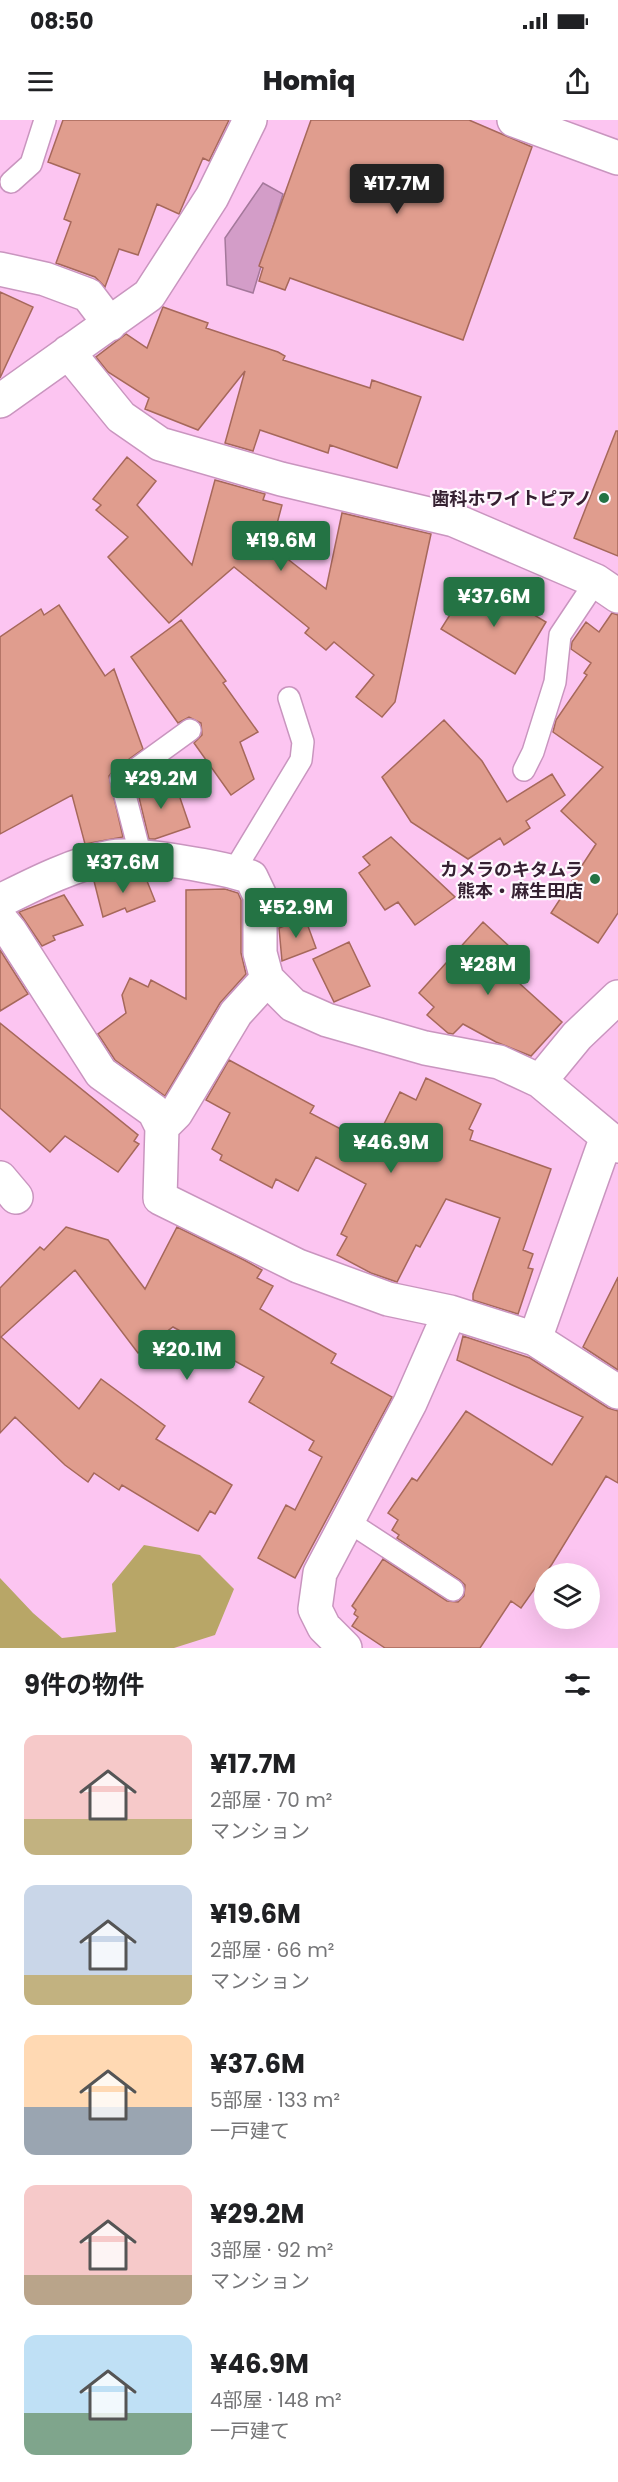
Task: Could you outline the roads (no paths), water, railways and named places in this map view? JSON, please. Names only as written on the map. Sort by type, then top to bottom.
[{"type":"street","points":[[0,401],[149,295],[212,197],[250,120]]},
{"type":"street","points":[[514,120],[618,158]]},
{"type":"street","points":[[0,269],[45,279],[88,296],[110,324]]},
{"type":"street","points":[[68,352],[121,417],[160,444],[281,479],[454,520],[607,588]]},
{"type":"street","points":[[0,901],[60,873],[112,856],[141,857],[234,871],[251,877],[260,896],[260,953],[267,979],[292,1005],[327,1020],[425,1048],[499,1062],[540,1081],[612,1142],[535,1339]]},
{"type":"street","points":[[0,919],[101,1073],[154,1111],[162,1127],[160,1198],[298,1266],[388,1299],[450,1312],[535,1339],[618,1392]]},
{"type":"street","points":[[162,1127],[176,1113],[236,1013],[267,979]]},
{"type":"street","points":[[540,1081],[577,1036],[618,997]]},
{"type":"street","points":[[345,1648],[324,1627],[315,1609],[320,1573],[410,1403],[450,1312]]},
{"type":"lane","points":[[11,182],[31,164],[45,120]]},
{"type":"lane","points":[[524,770],[533,752],[555,682],[560,635],[607,588]]},
{"type":"lane","points":[[234,871],[301,760],[303,742],[289,698]]},
{"type":"lane","points":[[141,857],[121,780],[189,730]]},
{"type":"lane","points":[[349,1522],[453,1590]]},
{"type":"place","name":"歯科ホワイトピアノ","points":[[604,498]]},
{"type":"place","name":"カメラのキタムラ 熊本・麻生田店","points":[[595,879]]}]
